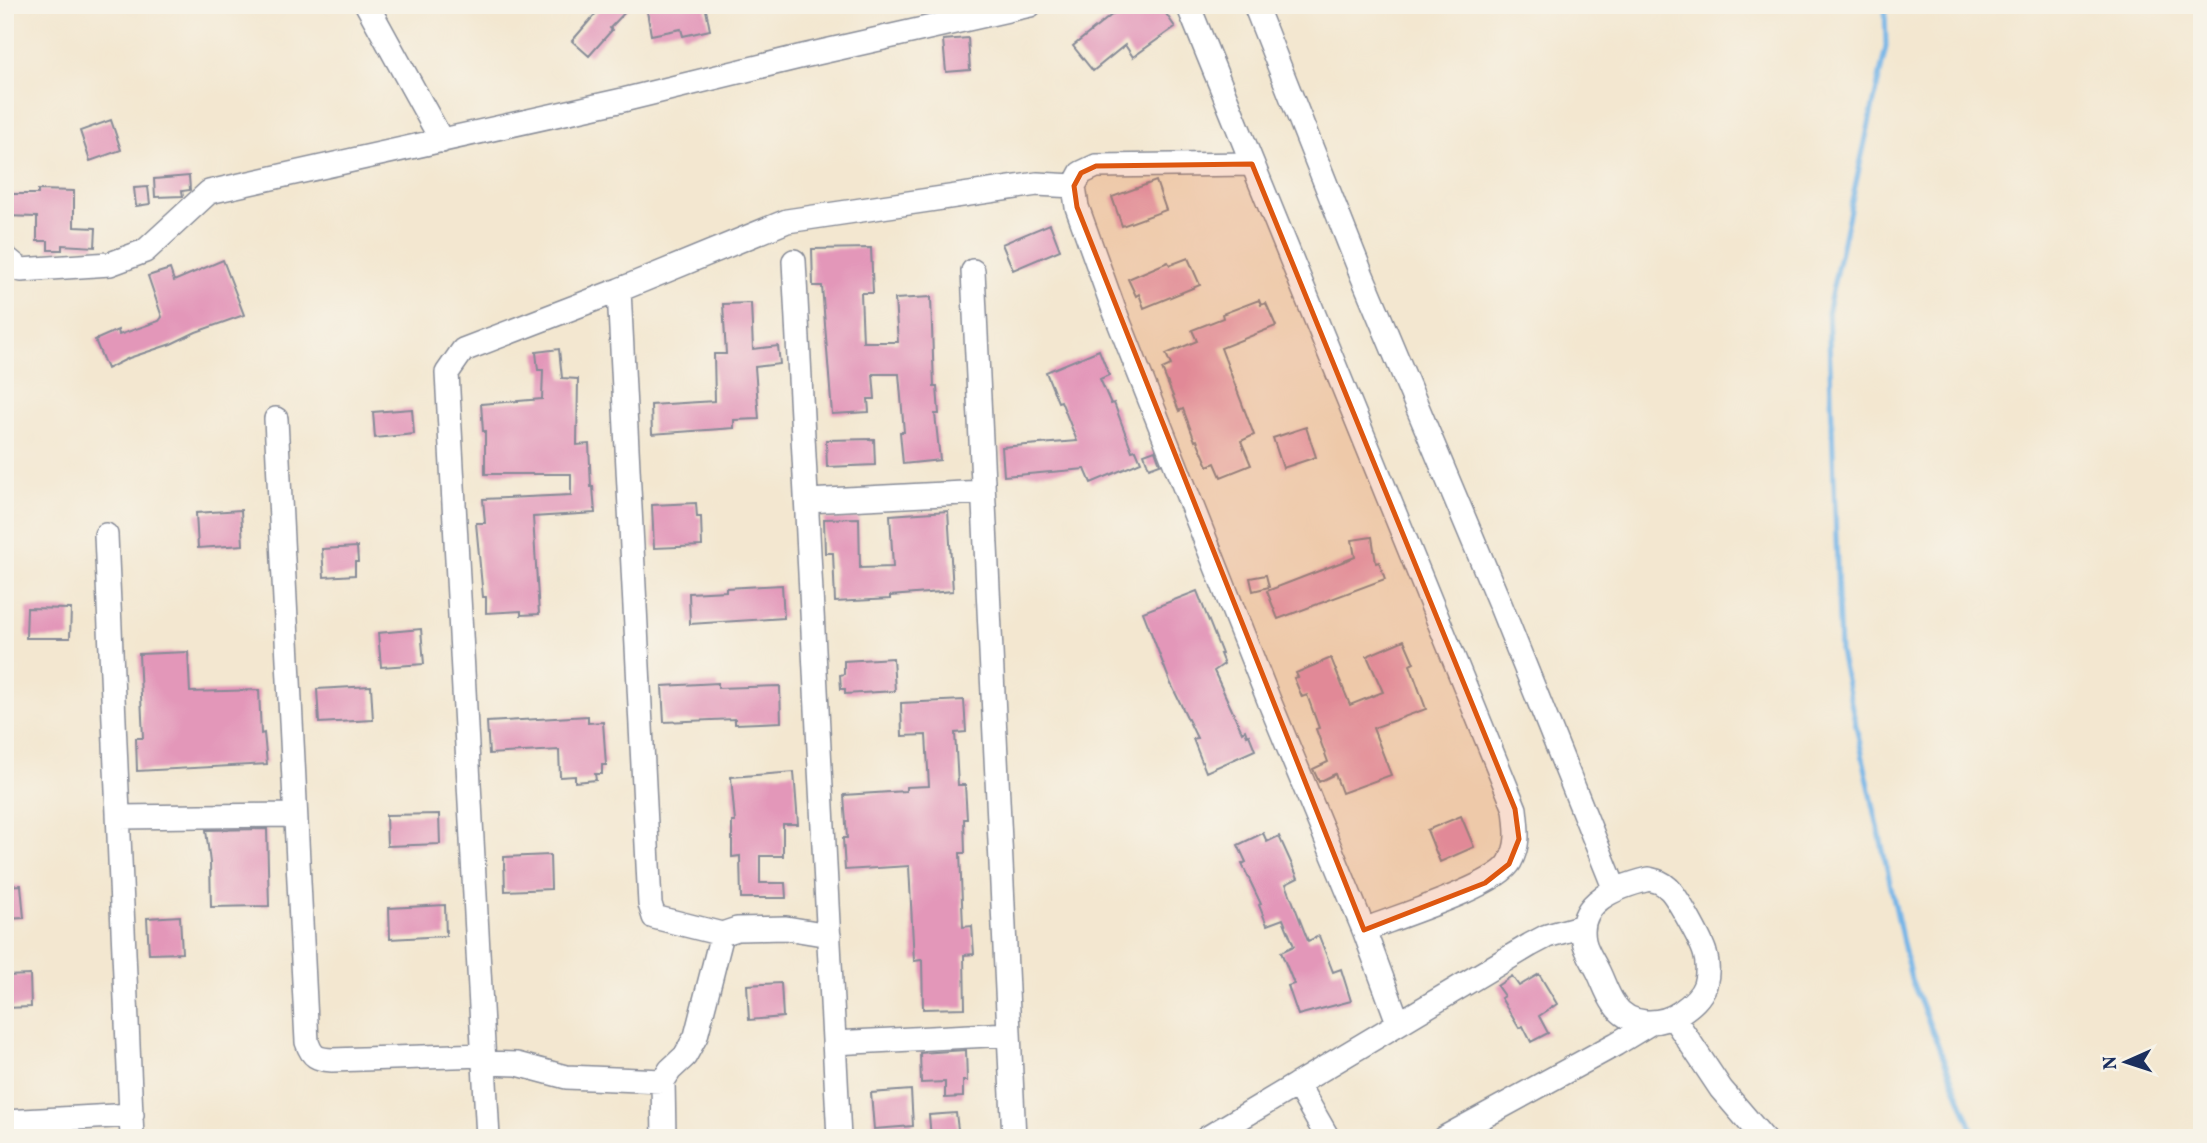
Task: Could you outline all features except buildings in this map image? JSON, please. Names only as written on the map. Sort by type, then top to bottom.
[{"type":"street","points":[[368,5],[442,141]]},
{"type":"street","points":[[5,257],[21,270],[110,264],[145,251],[209,192],[1030,5]]},
{"type":"street","points":[[1188,5],[1515,809],[1519,839],[1509,864],[1485,883],[1364,930]]},
{"type":"street","points":[[1255,5],[1361,273],[1500,604],[1615,890]]},
{"type":"street","points":[[1252,164],[1096,166],[1081,173],[1074,186],[1077,207],[1113,307],[1226,594],[1364,930],[1398,1023]]},
{"type":"street","points":[[488,1138],[447,373],[463,350],[787,221],[1037,184],[1074,186]]},
{"type":"street","points":[[794,261],[839,1138]]},
{"type":"street","points":[[973,271],[1014,1138]]},
{"type":"street","points":[[619,290],[650,904],[654,917],[722,934],[737,929],[786,928],[829,935]]},
{"type":"street","points":[[276,419],[307,1042],[311,1054],[318,1059],[332,1060],[484,1059],[517,1064],[566,1077],[663,1081]]},
{"type":"street","points":[[807,501],[983,492]]},
{"type":"street","points":[[5,1122],[132,1126],[106,535]]},
{"type":"street","points":[[119,817],[295,815]]},
{"type":"street","points":[[1444,1138],[1649,1024],[1673,1017],[1693,1003],[1704,989],[1708,973],[1705,953],[1671,890],[1660,881],[1649,880],[1615,890],[1597,900],[1587,912],[1583,926],[1584,943],[1615,1006],[1632,1019],[1649,1024]]},
{"type":"street","points":[[1207,1138],[1547,936],[1583,926]]},
{"type":"street","points":[[664,1138],[663,1081],[685,1056],[696,1036],[722,934]]},
{"type":"street","points":[[1673,1017],[1721,1088],[1763,1138]]},
{"type":"street","points":[[834,1043],[1009,1034]]},
{"type":"street","points":[[1297,1084],[1328,1138]]},
{"type":"highlighted area","points":[[1252,164],[1515,809],[1519,839],[1509,864],[1485,883],[1364,930],[1077,207],[1074,186],[1081,173],[1096,166]]},
{"type":"waterway","points":[[1885,5],[1886,47],[1828,309],[1840,652],[1911,979],[1976,1138]]}]
